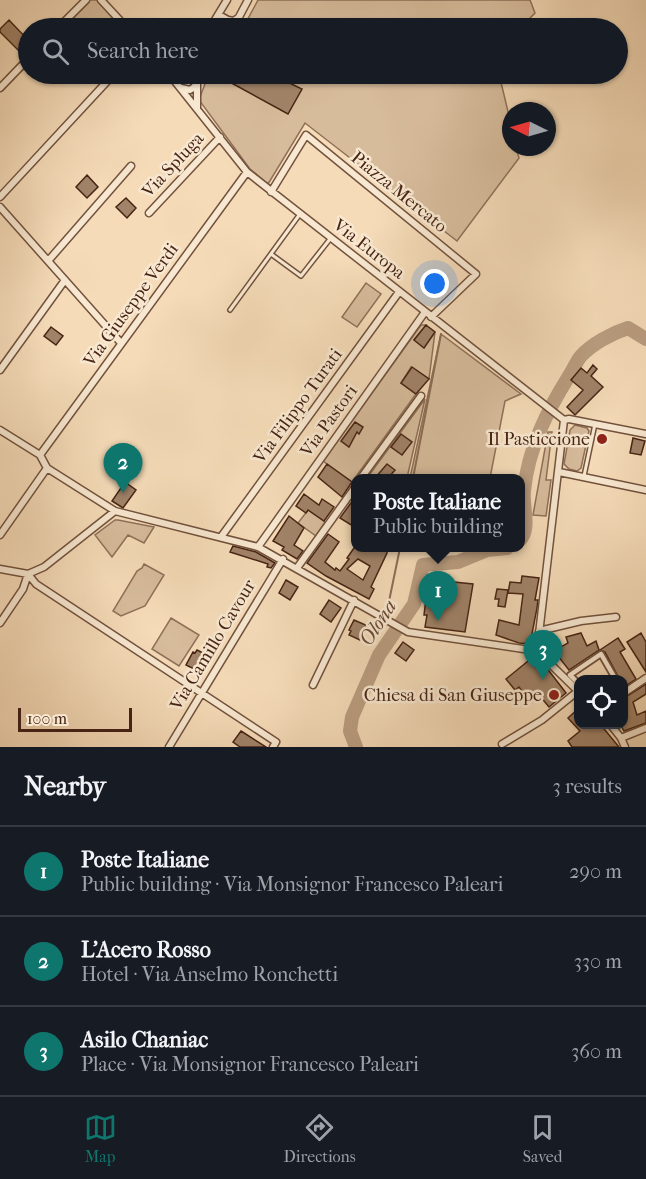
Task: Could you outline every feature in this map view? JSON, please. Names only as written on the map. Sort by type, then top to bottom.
[{"type":"street","points":[[68,18],[86,0]]},
{"type":"street","points":[[101,0],[118,18]]},
{"type":"street","points":[[217,18],[227,0]]},
{"type":"street","points":[[238,18],[248,0]]},
{"type":"street","points":[[219,15],[224,18]]},
{"type":"street","points":[[0,88],[18,69]]},
{"type":"street","points":[[0,198],[105,84]]},
{"type":"street","points":[[178,85],[190,90],[196,84]]},
{"type":"street","points":[[197,84],[198,110]]},
{"type":"street","name":"Via Europa","points":[[178,85],[247,172],[564,420]]},
{"type":"street","name":"Piazza Mercato","points":[[271,192],[306,135],[476,274],[428,315]]},
{"type":"street","name":"Via Spluga","points":[[149,213],[220,137]]},
{"type":"street","points":[[48,261],[131,166]]},
{"type":"street","name":"Via Giuseppe Verdi","points":[[40,455],[247,172]]},
{"type":"street","points":[[0,207],[121,343]]},
{"type":"street","points":[[0,370],[64,280]]},
{"type":"street","name":"Via Filippo Turati","points":[[221,537],[399,292]]},
{"type":"street","name":"Via Pastori","points":[[258,547],[428,315]]},
{"type":"street","points":[[364,474],[421,396]]},
{"type":"street","points":[[537,651],[564,420],[569,419],[646,434]]},
{"type":"street","points":[[0,430],[40,455],[47,468],[116,511],[258,547],[408,632],[537,651],[574,686]]},
{"type":"street","points":[[0,535],[47,468]]},
{"type":"street","points":[[559,472],[646,490]]},
{"type":"street","points":[[297,568],[351,493]]},
{"type":"street","points":[[0,569],[28,574],[44,567],[116,511]]},
{"type":"street","name":"Via Camillo Cavour","points":[[170,747],[283,560]]},
{"type":"street","points":[[0,623],[23,589],[28,574]]},
{"type":"street","points":[[28,574],[36,584],[276,742],[273,747]]},
{"type":"street","points":[[313,685],[354,600]]},
{"type":"street","points":[[539,631],[580,621],[616,617]]},
{"type":"street","points":[[574,679],[570,675],[601,654],[613,675]]},
{"type":"street","points":[[628,690],[646,678]]},
{"type":"street","points":[[502,744],[542,720],[574,695]]},
{"type":"street","points":[[621,738],[646,728]]},
{"type":"street","points":[[614,729],[625,747]]},
{"type":"lane","points":[[230,310],[300,214]]},
{"type":"lane","points":[[271,254],[301,276],[331,238]]},
{"type":"lane","points":[[584,477],[595,424]]},
{"type":"shaded area","points":[[89,0],[97,0],[113,18],[71,18]]},
{"type":"shaded area","points":[[258,0],[530,0],[535,13],[530,18],[248,18]]},
{"type":"shaded area","points":[[205,84],[501,84],[506,102],[502,102],[502,156],[518,156],[519,158],[457,241],[305,123],[268,184],[250,169],[199,100]]},
{"type":"shaded area","points":[[366,283],[381,294],[357,327],[342,317]]},
{"type":"shaded area","points":[[421,325],[426,325],[414,340],[424,348],[435,332],[429,379],[411,367],[401,383],[416,394],[358,474],[351,474],[351,481],[323,461]]},
{"type":"shaded area","points":[[441,334],[521,394],[505,401],[491,474],[411,474]]},
{"type":"shaded area","points":[[425,399],[408,474],[370,474]]},
{"type":"shaded area","points":[[575,425],[587,428],[589,431],[581,468],[577,471],[569,469],[564,464],[570,430]]},
{"type":"shaded area","points":[[548,432],[552,432],[546,480],[551,480],[546,516],[533,515]]},
{"type":"shaded area","points":[[308,510],[325,522],[316,536],[298,523]]},
{"type":"shaded area","points":[[115,520],[154,527],[144,543],[128,535],[112,557],[95,535]]},
{"type":"shaded area","points":[[144,564],[164,575],[145,606],[121,616],[113,611],[137,571]]},
{"type":"shaded area","points":[[171,618],[199,635],[179,666],[152,649]]},
{"type":"building","points":[[9,20],[18,29],[18,50],[0,32]]},
{"type":"building","points":[[233,84],[292,84],[302,89],[288,114]]},
{"type":"building","points":[[87,175],[98,187],[87,198],[76,187]]},
{"type":"building","points":[[126,198],[136,208],[127,218],[116,207]]},
{"type":"building","points":[[426,325],[435,332],[424,348],[414,340]]},
{"type":"building","points":[[51,327],[63,336],[56,345],[44,336]]},
{"type":"building","points":[[593,365],[597,369],[591,376],[603,387],[575,415],[567,407],[583,390],[571,380],[581,368],[587,373]]},
{"type":"building","points":[[412,367],[429,379],[416,394],[401,383]]},
{"type":"building","points":[[355,422],[363,427],[359,434],[357,432],[349,447],[341,441]]},
{"type":"building","points":[[401,434],[412,442],[402,455],[391,447]]},
{"type":"building","points":[[633,438],[645,441],[641,455],[630,453]]},
{"type":"building","points":[[327,464],[351,484],[342,497],[318,477]]},
{"type":"building","points":[[387,464],[395,470],[392,474],[378,474]]},
{"type":"building","points":[[125,482],[136,490],[123,508],[112,501]]},
{"type":"building","points":[[304,494],[319,505],[322,499],[334,507],[324,521],[308,510],[306,513],[296,506]]},
{"type":"building","points":[[351,503],[351,525],[340,518]]},
{"type":"building","points":[[289,516],[304,528],[294,545],[303,551],[297,559],[273,541]]},
{"type":"building","points":[[328,534],[339,542],[325,562],[335,570],[336,568],[340,571],[351,552],[387,552],[371,587],[374,589],[369,599],[307,563]],"holes":[[[358,559],[370,566],[363,580],[347,569]]]},
{"type":"building","points":[[233,546],[256,552],[275,563],[271,568],[267,567],[268,564],[230,552]]},
{"type":"building","points":[[522,576],[539,578],[535,600],[538,600],[537,608],[530,644],[519,643],[496,635],[499,620],[519,625],[523,594],[508,593],[510,582],[521,583]]},
{"type":"building","points":[[286,580],[298,587],[290,600],[279,593]]},
{"type":"building","points":[[434,580],[473,584],[465,632],[425,627],[428,582],[433,583]]},
{"type":"building","points":[[497,589],[508,590],[505,607],[498,606],[499,599],[495,599]]},
{"type":"building","points":[[329,600],[341,608],[331,622],[320,614]]},
{"type":"building","points":[[354,620],[368,626],[360,640],[349,635]]},
{"type":"building","points":[[581,633],[587,646],[596,641],[599,650],[569,670],[554,651],[568,643],[566,637]]},
{"type":"building","points":[[641,633],[646,642],[646,672],[627,642]]},
{"type":"building","points":[[618,638],[625,649],[620,652],[636,679],[628,684],[628,675],[617,675],[605,652],[600,650]]},
{"type":"building","points":[[403,642],[414,650],[406,661],[395,653]]},
{"type":"building","points":[[197,650],[211,657],[204,669],[200,667],[198,671],[186,665],[193,652]]},
{"type":"building","points":[[533,657],[546,667],[566,693],[549,707],[539,695],[530,702],[519,687],[515,690],[506,679]]},
{"type":"building","points":[[646,684],[646,694],[633,702],[637,715],[646,711],[646,723],[624,731],[623,729],[628,729],[628,695]]},
{"type":"building","points":[[574,713],[574,724],[568,718]]},
{"type":"building","points":[[578,729],[604,729],[619,747],[572,747],[568,741],[580,731]]},
{"type":"building","points":[[241,731],[266,747],[240,747],[233,742]]},
{"type":"waterway","name":"Olona","points":[[525,486],[534,445],[540,431],[553,403],[581,356],[596,343],[628,328],[646,339]]},
{"type":"waterway","points":[[414,474],[441,334]]},
{"type":"waterway","name":"Olona","points":[[525,517],[525,529]]},
{"type":"waterway","points":[[387,611],[399,552]]},
{"type":"waterway","name":"Olona","points":[[356,747],[350,731],[352,717],[379,655],[414,604],[423,565],[458,562],[482,552]]},
{"type":"place","name":"Il Pasticcione","points":[[602,439]]},
{"type":"place","name":"L'Acero Rosso","points":[[123,493]]},
{"type":"place","name":"Poste Italiane","points":[[438,621]]},
{"type":"place","name":"Asilo Chaniac","points":[[543,680]]},
{"type":"place","name":"Chiesa di San Giuseppe","points":[[554,695]]}]
